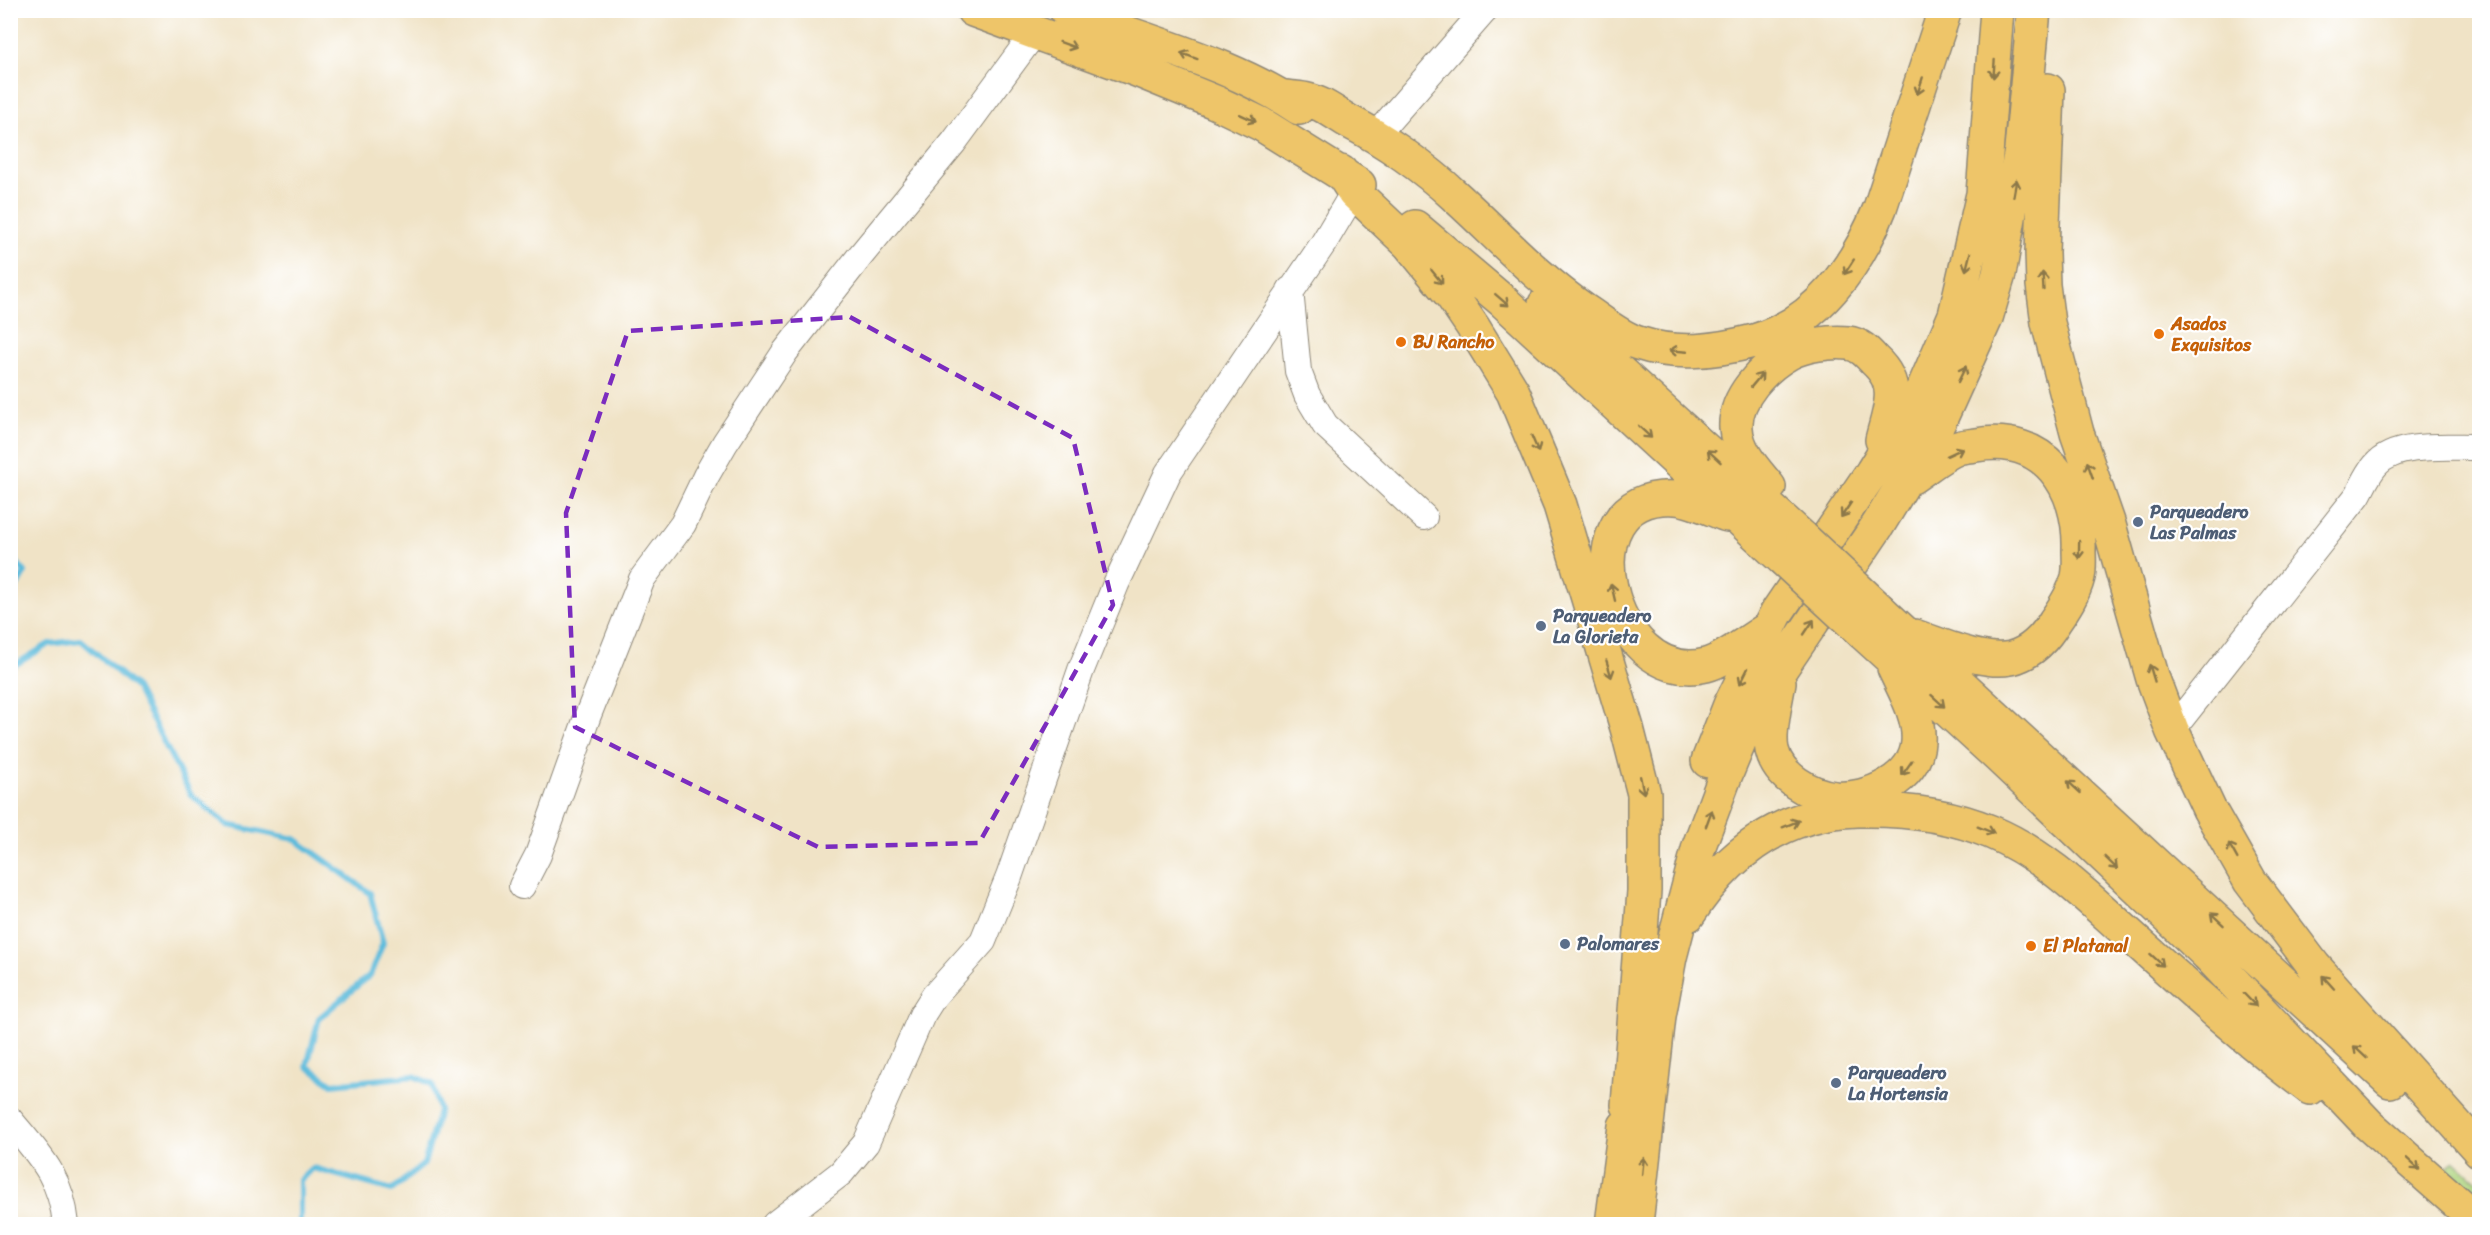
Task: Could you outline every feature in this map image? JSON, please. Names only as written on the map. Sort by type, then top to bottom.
[{"type":"main road","points":[[973,10],[1215,102],[1261,124],[1347,182],[1390,206],[1504,302],[1741,521]]},
{"type":"main road","points":[[1066,10],[1219,67],[1281,96],[1414,187],[1702,445],[1793,549],[2480,1164]]},
{"type":"main road","points":[[1281,96],[1310,100],[1376,135],[1454,195],[1545,281],[1614,330],[1636,342],[1665,350],[1707,351],[1765,338],[1792,326],[1841,280],[1865,242],[1880,208],[1945,10]]},
{"type":"main road","points":[[1612,1224],[1628,1105],[1669,869],[1730,705],[1777,612],[1872,472],[1924,387],[1955,315],[1983,194],[1997,10]]},
{"type":"main road","points":[[1636,1224],[1659,1016],[1670,957],[1699,846],[1747,724],[1780,670],[1905,482],[1934,433],[1986,318],[1999,274],[2021,150],[2034,10]]},
{"type":"main road","points":[[2053,10],[2042,252],[2048,323],[2074,422],[2109,525],[2153,679],[2172,730],[2209,808],[2250,881],[2314,966],[2480,1151]]},
{"type":"main road","points":[[1347,182],[1409,244],[1435,275],[1495,360],[1513,393],[1549,478],[1578,565],[1644,794],[1644,891],[1628,1105]]},
{"type":"main road","points":[[1793,549],[1794,516],[1745,456],[1736,429],[1738,410],[1751,387],[1765,370],[1790,353],[1806,348],[1848,343],[1863,349],[1884,368],[1890,383],[1892,400],[1872,472]]},
{"type":"main road","points":[[1897,644],[1988,659],[2011,658],[2033,648],[2049,630],[2067,603],[2078,576],[2077,517],[2067,487],[2053,467],[2036,453],[2014,445],[1994,442],[1958,448],[1905,482]]},
{"type":"main road","points":[[1769,628],[1706,665],[1683,666],[1664,662],[1645,651],[1616,606],[1609,572],[1608,548],[1612,532],[1625,513],[1649,500],[1676,498],[1741,521],[1793,549]]},
{"type":"main road","points":[[1780,670],[1772,750],[1780,768],[1797,784],[1813,791],[1834,798],[1856,797],[1892,784],[1904,774],[1914,756],[1918,742],[1897,644]]},
{"type":"main road","points":[[1897,644],[1998,756],[2208,955],[2369,1125],[2480,1223]]},
{"type":"main road","points":[[1676,935],[1708,885],[1739,855],[1781,828],[1813,815],[1836,811],[1875,810],[1930,813],[1957,819],[1991,832],[2037,857],[2092,902],[2200,998],[2304,1083],[2346,1114],[2369,1125]]},
{"type":"street","points":[[1376,135],[1485,10]]},
{"type":"street","points":[[522,885],[538,855],[588,715],[642,579],[683,524],[725,443],[786,352],[861,255],[954,142],[1035,32]]},
{"type":"street","points":[[775,1224],[841,1173],[866,1143],[922,1015],[934,996],[983,941],[1013,866],[1081,670],[1116,584],[1168,473],[1323,244],[1347,182]]},
{"type":"street","points":[[1290,290],[1298,371],[1307,395],[1324,425],[1424,517]]},
{"type":"street","points":[[2172,730],[2358,495],[2374,466],[2388,454],[2405,450],[2475,447]]},
{"type":"street","points":[[10,1120],[44,1161],[59,1187],[66,1224]]},
{"type":"highlighted area","points":[[850,317],[1073,438],[1113,605],[979,843],[818,847],[575,727],[566,513],[628,331]]},
{"type":"green space","points":[[2454,1160],[2479,1183],[2479,1209],[2439,1176]]},
{"type":"waterway","points":[[10,555],[25,572],[10,598]]},
{"type":"waterway","points":[[10,668],[49,644],[81,640],[136,688],[191,795],[228,825],[295,839],[370,893],[383,943],[370,975],[319,1018],[307,1066],[332,1084],[414,1076],[432,1084],[439,1110],[424,1164],[392,1190],[313,1168],[300,1180],[300,1224]]},
{"type":"place","name":"Asados Exquisitos","points":[[2159,334]]},
{"type":"place","name":"BJ Rancho","points":[[1401,342]]},
{"type":"place","name":"Parqueadero Las Palmas","points":[[2138,522]]},
{"type":"place","name":"Parqueadero La Glorieta","points":[[1541,626]]},
{"type":"place","name":"Palomares","points":[[1565,944]]},
{"type":"place","name":"El Platanal","points":[[2031,946]]},
{"type":"place","name":"Parqueadero La Hortensia","points":[[1836,1083]]}]
